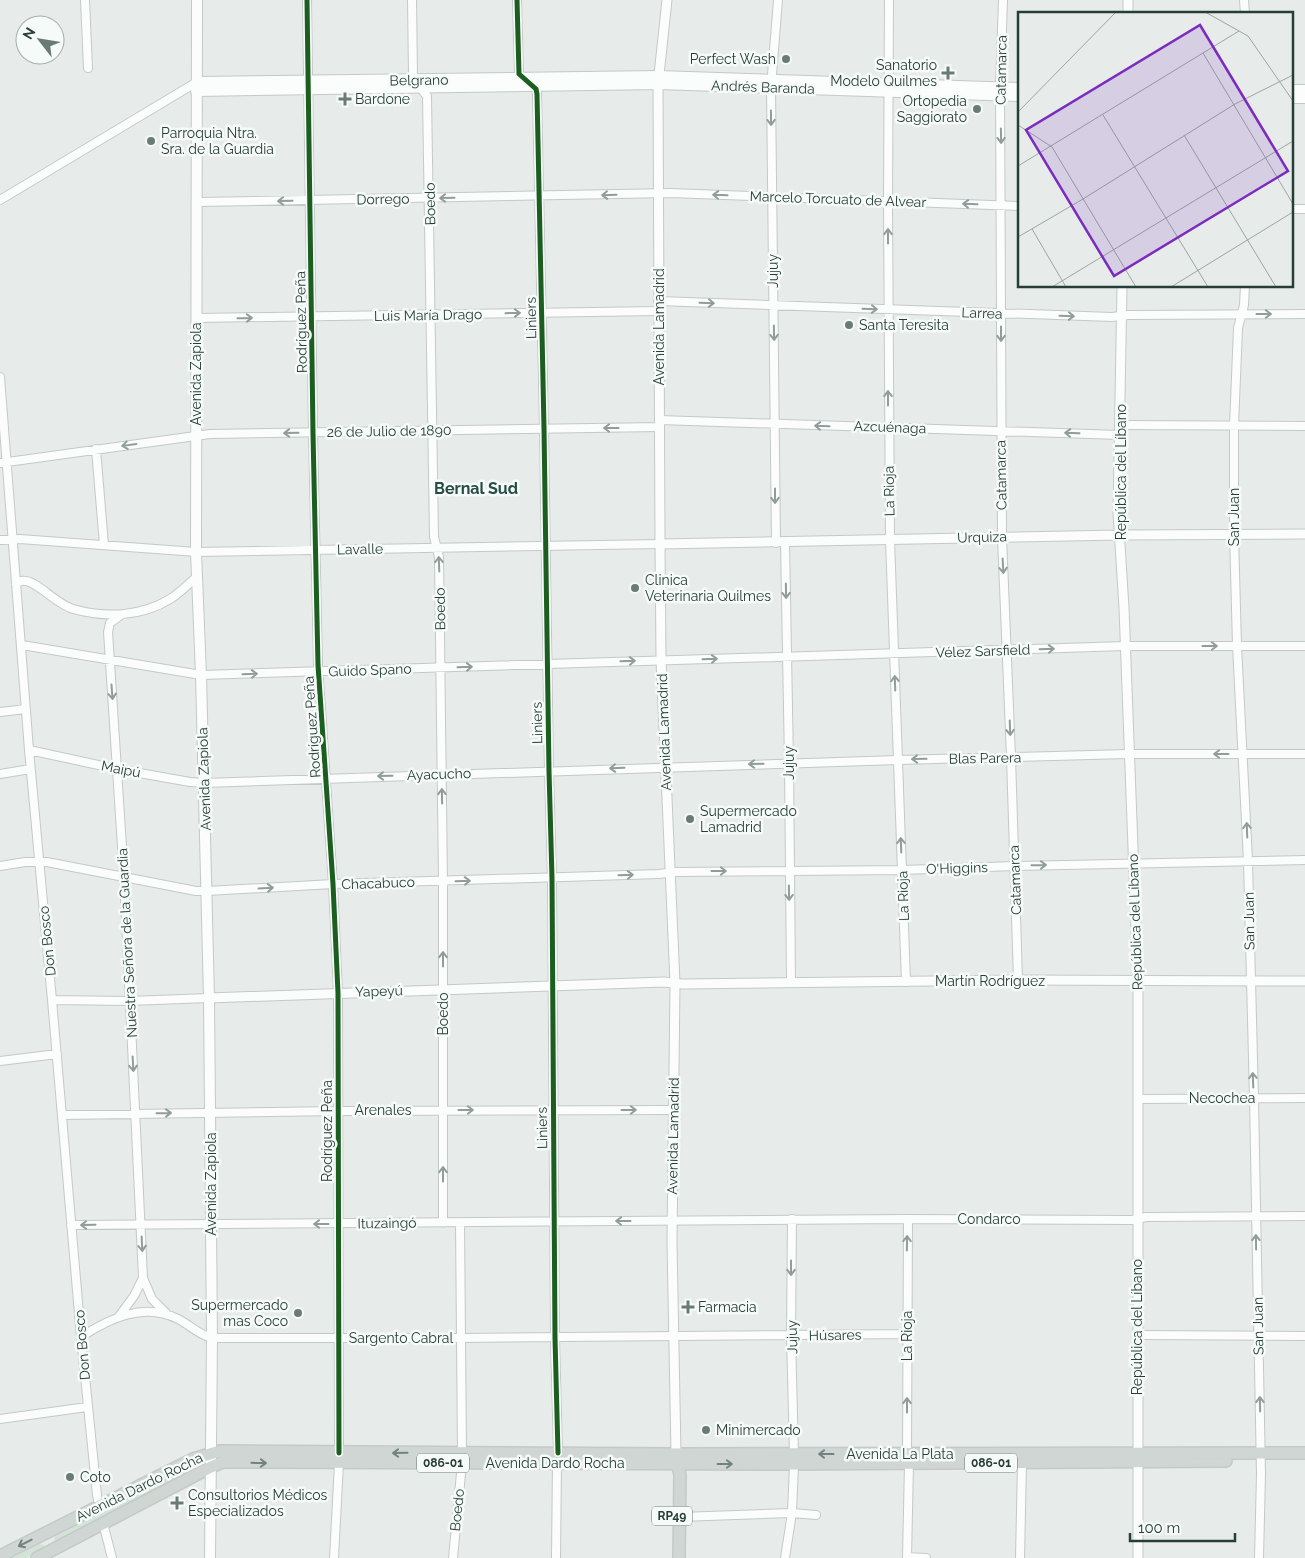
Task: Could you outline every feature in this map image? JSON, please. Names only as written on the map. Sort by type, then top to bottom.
[{"type":"main road","name":"Avenida Zapiola","points":[[197,0],[196,552],[209,782],[207,891],[212,1338],[210,1558]]},
{"type":"main road","name":"Belgrano","points":[[196,86],[418,83],[522,78],[658,80]]},
{"type":"main road","name":"Belgrano","points":[[418,83],[532,85],[658,80]]},
{"type":"main road","name":"Andrés Baranda","points":[[658,80],[1000,91],[1018,88]]},
{"type":"main road","points":[[1292,90],[1305,90]]},
{"type":"main road","name":"Andrés Baranda","points":[[1000,91],[1018,96]]},
{"type":"main road","points":[[1292,98],[1305,98]]},
{"type":"main road","name":"Avenida Dardo Rocha","points":[[0,1556],[99,1505],[193,1459],[210,1453],[228,1451],[339,1458]]},
{"type":"main road","name":"Avenida La Plata","points":[[676,1459],[1261,1457],[1305,1453]]},
{"type":"main road","name":"Avenida Dardo Rocha","points":[[37,1558],[223,1462],[339,1458],[462,1457],[676,1459]]},
{"type":"main road","name":"Avenida La Plata","points":[[908,1458],[1022,1463],[1138,1457]]},
{"type":"main road","name":"Avenida La Plata","points":[[1261,1457],[1305,1461]]},
{"type":"main road","name":"Avenida Lamadrid","points":[[676,1459],[680,1475],[679,1558]]},
{"type":"main road","name":"Avenida Lamadrid","points":[[671,1558],[673,1475],[676,1459]]},
{"type":"main road","points":[[45,1533],[51,1550]]},
{"type":"street","points":[[85,0],[88,68]]},
{"type":"street","name":"Rodríguez Peña","points":[[307,0],[315,549],[319,672],[338,993],[339,1458],[334,1558]]},
{"type":"street","name":"Boedo","points":[[412,0],[418,83],[427,96],[432,315],[434,537],[440,558],[443,881],[443,1223]]},
{"type":"street","points":[[517,0],[519,71],[522,78],[532,85]]},
{"type":"street","name":"Avenida Lamadrid","points":[[666,0],[658,80],[658,311],[661,660],[676,983],[672,1221],[676,1459]]},
{"type":"street","name":"Jujuy","points":[[778,0],[771,84],[773,306],[775,424],[787,657],[791,983]]},
{"type":"street","name":"La Rioja","points":[[889,0],[888,310],[890,540],[906,982]]},
{"type":"street","name":"Catamarca","points":[[1003,0],[1000,91],[1002,537],[1018,980]]},
{"type":"street","name":"Liniers","points":[[532,85],[537,94],[548,664],[548,771],[552,878],[554,1338],[558,1458],[556,1558]]},
{"type":"street","name":"Belgrano","points":[[0,200],[183,91],[196,86]]},
{"type":"street","name":"Marcelo Torcuato de Alvear","points":[[658,193],[1018,206]]},
{"type":"street","name":"Dorrego","points":[[198,202],[538,197],[658,193]]},
{"type":"street","points":[[1292,209],[1305,209]]},
{"type":"street","name":"República del Líbano","points":[[1122,288],[1118,513],[1138,981],[1138,1558]]},
{"type":"street","name":"San Juan","points":[[1245,288],[1244,305],[1238,328],[1234,426],[1234,534],[1237,646],[1248,861],[1254,1098],[1261,1457],[1259,1558]]},
{"type":"street","name":"Larrea","points":[[658,301],[1112,317],[1305,314]]},
{"type":"street","name":"Luis María Drago","points":[[197,318],[658,311]]},
{"type":"street","name":"Don Bosco","points":[[0,377],[3,463],[22,645],[30,769],[81,1337],[99,1505]]},
{"type":"street","name":"Azcuénaga","points":[[660,424],[775,424],[1120,435]]},
{"type":"street","name":"26 de Julio de 1890","points":[[3,463],[210,434],[660,424]]},
{"type":"street","points":[[1121,424],[1305,426]]},
{"type":"street","points":[[96,449],[104,545]]},
{"type":"street","name":"Urquiza","points":[[660,544],[1120,535],[1305,534]]},
{"type":"street","name":"Lavalle","points":[[0,540],[12,539],[196,552],[660,544]]},
{"type":"street","points":[[14,563],[32,583],[66,607],[96,614],[121,615],[137,613],[162,604],[179,593],[197,577]]},
{"type":"street","points":[[16,584],[24,580],[32,583]]},
{"type":"street","name":"Nuestra Señora de la Guardia","points":[[121,615],[113,619],[108,628],[109,660],[124,877],[143,1278],[152,1299],[167,1314]]},
{"type":"street","name":"Guido Spano","points":[[22,645],[202,675],[661,660]]},
{"type":"street","name":"Vélez Sarsfield","points":[[661,660],[1125,646],[1305,646]]},
{"type":"street","points":[[0,712],[26,709]]},
{"type":"street","name":"Maipú","points":[[29,750],[190,782],[209,782]]},
{"type":"street","name":"Blas Parera","points":[[666,766],[1128,754],[1305,754]]},
{"type":"street","name":"Ayacucho","points":[[209,782],[666,766]]},
{"type":"street","points":[[0,774],[30,769]]},
{"type":"street","name":"O'Higgins","points":[[670,872],[902,870],[1305,860]]},
{"type":"street","name":"Chacabuco","points":[[0,866],[39,861],[196,891],[333,884],[659,874],[670,872]]},
{"type":"street","name":"Martín Rodríguez","points":[[676,983],[1018,980],[1305,981]]},
{"type":"street","name":"Yapeyú","points":[[52,1000],[130,1001],[443,989],[552,988],[676,983]]},
{"type":"street","points":[[0,1061],[57,1054]]},
{"type":"street","name":"Necochea","points":[[1138,1099],[1305,1098]]},
{"type":"street","name":"Arenales","points":[[62,1115],[338,1110],[674,1110]]},
{"type":"street","name":"Condarco","points":[[672,1221],[1137,1219],[1146,1217],[1305,1216]]},
{"type":"street","name":"Jujuy","points":[[785,1558],[792,1513],[794,1459],[791,1336],[792,1219]]},
{"type":"street","name":"La Rioja","points":[[907,1558],[906,1334],[908,1219]]},
{"type":"street","name":"Ituzaingó","points":[[71,1226],[672,1221]]},
{"type":"street","name":"Boedo","points":[[453,1558],[462,1457],[460,1223]]},
{"type":"street","points":[[120,1316],[134,1296],[143,1278]]},
{"type":"street","name":"Sargento Cabral","points":[[81,1337],[109,1320],[140,1312],[167,1314],[184,1322],[204,1336],[212,1338],[674,1337]]},
{"type":"street","name":"Húsares","points":[[674,1337],[906,1334]]},
{"type":"street","points":[[1138,1336],[1305,1336]]},
{"type":"street","points":[[0,1420],[88,1407]]},
{"type":"street","points":[[1020,1558],[1022,1463]]},
{"type":"street","points":[[680,1517],[792,1513],[816,1514]]},
{"type":"street","points":[[103,1523],[112,1558]]},
{"type":"street","points":[[907,1558],[926,1558]]},
{"type":"green space","points":[[198,1464],[197,1469],[57,1542],[54,1540],[55,1535]]},
{"type":"green space","points":[[40,1544],[44,1545],[44,1548],[27,1558],[12,1558]]},
{"type":"cycle path","points":[[307,0],[318,665],[333,884],[338,993],[339,1453]]},
{"type":"cycle path","points":[[517,0],[519,74],[536,89],[537,94],[552,878],[555,1338],[558,1453]]},
{"type":"place","name":"Perfect Wash","points":[[786,59]]},
{"type":"place","name":"Sanatorio Modelo Quilmes","points":[[948,73]]},
{"type":"place","name":"Bardone","points":[[345,99]]},
{"type":"place","name":"Ortopedia Saggiorato","points":[[977,109]]},
{"type":"place","name":"Parroquia Ntra. Sra. de la Guardia","points":[[151,141]]},
{"type":"place","name":"Santa Teresita","points":[[849,325]]},
{"type":"place","name":"Clinica Veterinaria Quilmes","points":[[635,588]]},
{"type":"place","name":"Supermercado Lamadrid","points":[[690,819]]},
{"type":"place","name":"Farmacia","points":[[688,1307]]},
{"type":"place","name":"Supermercado mas Coco","points":[[298,1313]]},
{"type":"place","name":"Minimercado","points":[[706,1430]]},
{"type":"place","name":"Coto","points":[[70,1477]]},
{"type":"place","name":"Consultorios Médicos Especializados","points":[[177,1503]]},
{"type":"district","name":"Bernal Sud","points":[[476,488]]}]
